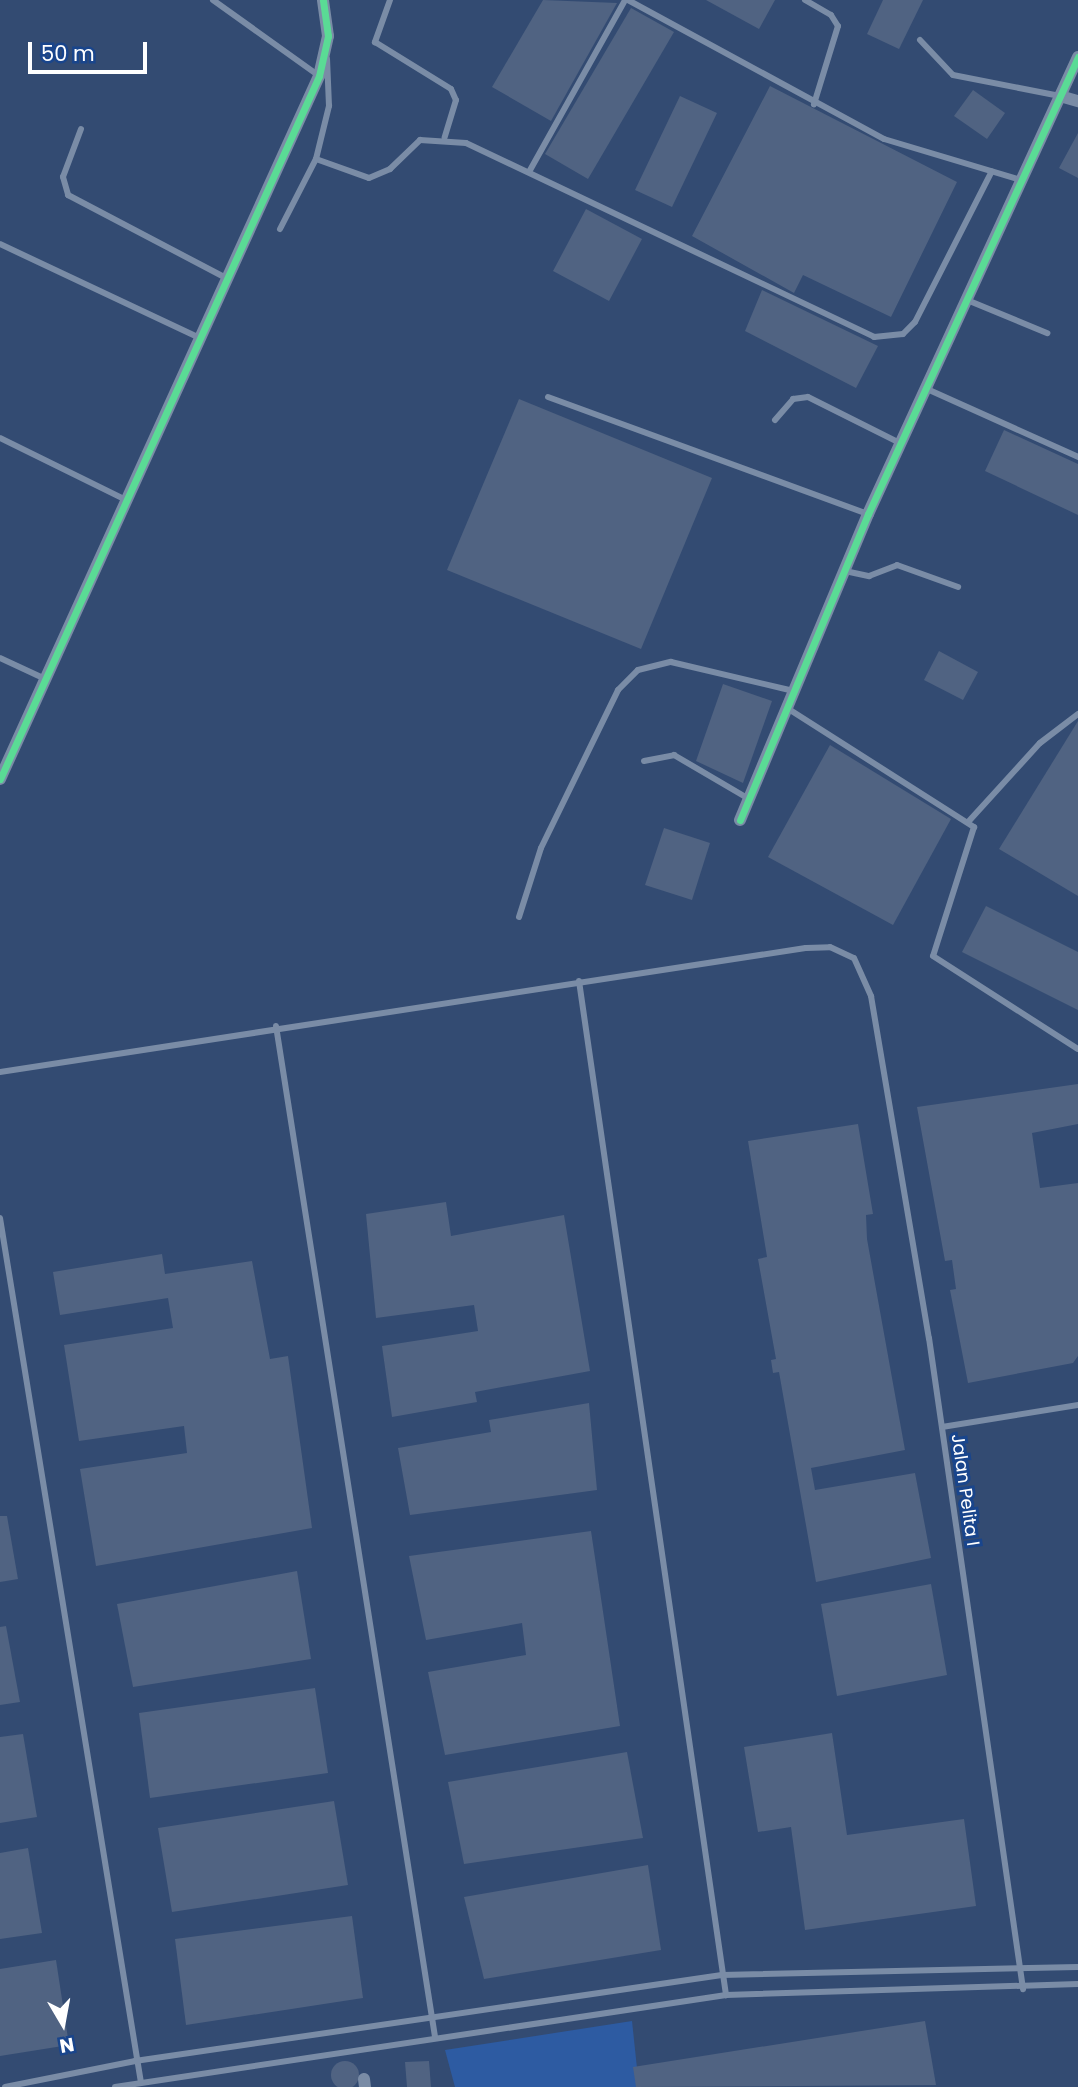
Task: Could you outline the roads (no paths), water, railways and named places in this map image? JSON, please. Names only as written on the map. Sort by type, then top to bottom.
[{"type":"street","points":[[0,779],[124,499],[319,76],[325,50],[323,0]]},
{"type":"street","points":[[740,820],[868,514],[1078,57]]},
{"type":"street","points":[[1060,96],[1078,102]]},
{"type":"lane","points":[[213,0],[319,76]]},
{"type":"lane","points":[[390,0],[375,42],[451,89],[456,100],[445,137]]},
{"type":"lane","points":[[529,172],[626,0],[814,104],[915,152],[1023,181]]},
{"type":"lane","points":[[805,0],[831,15],[838,26],[814,104]]},
{"type":"lane","points":[[920,40],[953,75],[1060,96]]},
{"type":"lane","points":[[280,229],[316,159],[329,106],[325,50]]},
{"type":"lane","points":[[81,129],[63,177],[68,195],[226,278]]},
{"type":"lane","points":[[316,159],[369,178],[390,169],[421,139],[445,137],[529,172],[858,332],[890,337],[915,322],[992,171]]},
{"type":"lane","points":[[0,244],[198,337]]},
{"type":"lane","points":[[967,300],[1047,333]]},
{"type":"lane","points":[[927,389],[1078,457]]},
{"type":"lane","points":[[548,397],[868,514]]},
{"type":"lane","points":[[775,421],[793,400],[808,397],[902,444]]},
{"type":"lane","points":[[0,438],[124,499]]},
{"type":"lane","points":[[845,571],[869,576],[897,565],[958,587]]},
{"type":"lane","points":[[0,658],[43,678]]},
{"type":"lane","points":[[519,917],[541,848],[618,690],[638,670],[671,662],[794,691]]},
{"type":"lane","points":[[787,708],[969,821],[977,835],[933,956],[1078,1049]]},
{"type":"lane","points":[[969,821],[1040,743],[1078,714]]},
{"type":"lane","points":[[644,761],[674,755],[749,799]]},
{"type":"lane","name":"Jalan Pelita I","points":[[0,1072],[276,1026],[830,947],[854,958],[871,996],[942,1427],[1023,1989]]},
{"type":"lane","points":[[579,981],[726,1995]]},
{"type":"lane","points":[[276,1026],[435,2037]]},
{"type":"lane","points":[[0,1218],[135,2062],[141,2083]]},
{"type":"lane","points":[[942,1427],[1078,1405]]},
{"type":"lane","points":[[5,2087],[135,2062],[722,1975],[1078,1967]]},
{"type":"lane","points":[[116,2087],[726,1995],[1023,1989],[1078,1984]]}]
